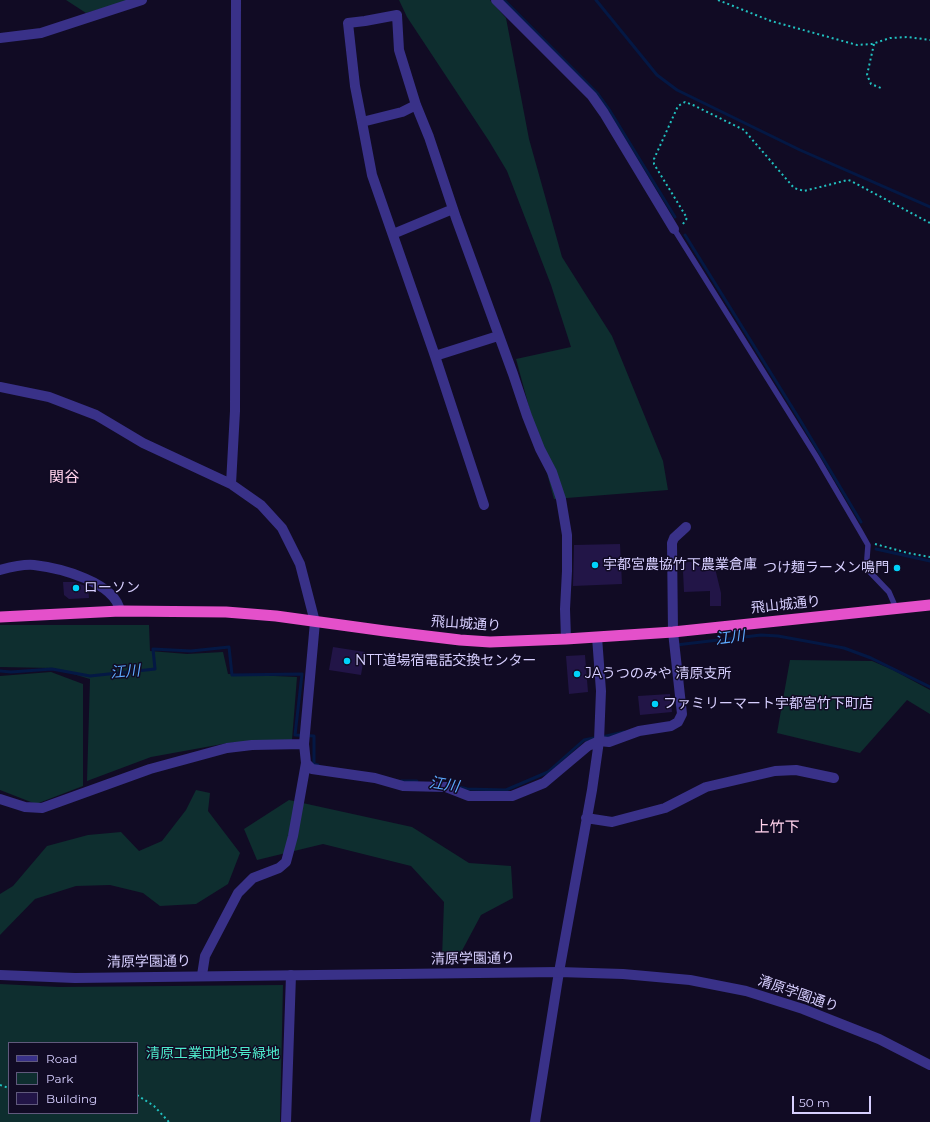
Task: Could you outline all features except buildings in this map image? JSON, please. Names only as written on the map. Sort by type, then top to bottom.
[{"type":"highway","name":"飛山城通り","points":[[0,617],[120,611],[226,612],[276,616],[460,640],[490,642],[673,632],[930,605]]},
{"type":"street","points":[[0,38],[41,33],[142,0]]},
{"type":"street","points":[[231,484],[236,411],[236,0]]},
{"type":"street","points":[[496,0],[592,96],[604,113],[674,228]]},
{"type":"street","points":[[484,505],[435,356],[372,175],[355,86],[352,45],[348,23],[397,15],[399,50],[416,105],[429,137],[453,209],[527,416],[540,449],[552,472],[561,499],[567,535],[565,609],[566,639]]},
{"type":"street","points":[[362,122],[402,112],[416,105]]},
{"type":"street","points":[[393,234],[453,209]]},
{"type":"street","points":[[435,356],[498,336]]},
{"type":"street","points":[[0,387],[48,397],[96,415],[143,443],[231,484],[261,505],[282,528],[300,564],[315,622],[304,744],[306,763],[293,836],[286,862],[279,868],[253,878],[238,893],[205,956],[202,975]]},
{"type":"street","points":[[306,763],[312,769],[375,778],[403,786],[446,787],[469,796],[512,796],[544,783],[588,746],[599,741],[608,742],[639,731],[671,726],[678,722],[682,714],[673,632],[672,543],[674,538],[686,527]]},
{"type":"street","points":[[0,570],[15,566],[34,565],[70,573],[94,582],[113,595],[119,605],[120,611]]},
{"type":"street","points":[[535,1122],[559,972],[592,790],[599,741],[601,691],[597,637]]},
{"type":"street","points":[[0,799],[25,807],[42,808],[150,769],[227,748],[252,744],[304,744]]},
{"type":"street","points":[[586,818],[612,822],[665,808],[706,787],[775,771],[796,770],[834,778]]},
{"type":"street","name":"清原学園通り","points":[[0,975],[75,978],[202,975],[559,972],[623,974],[690,980],[746,991],[803,1009],[879,1039],[930,1065]]},
{"type":"street","points":[[286,1122],[291,975]]},
{"type":"lane","points":[[674,228],[812,450],[868,545],[866,558],[867,569],[889,592],[896,608]]},
{"type":"path","points":[[718,0],[771,21],[857,45],[874,43],[890,38],[908,37],[930,40]]},
{"type":"path","points":[[874,43],[867,76],[871,84],[881,88]]},
{"type":"path","points":[[674,228],[685,222],[687,218],[654,164],[654,159],[678,106],[685,102],[744,130],[794,188],[804,191],[851,180],[930,223]]},
{"type":"path","points":[[868,545],[873,544],[930,557]]},
{"type":"path","points":[[138,1096],[154,1106],[170,1122]]},
{"type":"green space","points":[[66,0],[132,0],[86,13]]},
{"type":"green space","points":[[399,0],[490,0],[506,18],[529,139],[562,257],[612,336],[663,461],[668,490],[554,499],[516,359],[571,347],[551,285],[507,171],[489,141],[407,17]]},
{"type":"green space","points":[[0,625],[149,625],[150,651],[187,654],[223,652],[228,674],[297,677],[292,740],[228,743],[151,757],[87,781],[90,679],[53,668],[0,667]]},
{"type":"green space","points":[[790,660],[872,661],[893,670],[930,690],[930,714],[907,700],[860,753],[777,733]]},
{"type":"green space","points":[[51,672],[83,684],[83,786],[36,804],[0,790],[0,676]]},
{"type":"green space","points":[[196,790],[210,793],[208,811],[240,853],[228,884],[196,904],[160,906],[143,893],[110,885],[76,886],[35,899],[0,935],[0,894],[13,886],[47,846],[88,835],[121,832],[139,851],[162,841],[186,810]]},
{"type":"green space","points":[[289,800],[412,827],[469,863],[511,866],[513,898],[481,915],[457,960],[442,958],[444,902],[411,866],[323,844],[257,860],[244,829]]},
{"type":"green space","name":"清原工業団地3号緑地","points":[[0,984],[59,987],[283,985],[280,1122],[0,1122]]},
{"type":"waterway","points":[[504,0],[597,93],[610,111],[675,217]]},
{"type":"waterway","points":[[596,0],[657,75],[677,90],[800,150],[930,207]]},
{"type":"waterway","points":[[685,235],[800,420],[861,522]]},
{"type":"waterway","points":[[876,549],[930,561]]},
{"type":"waterway","name":"江川","points":[[676,645],[761,635],[778,636],[844,648],[871,658],[930,687]]},
{"type":"waterway","name":"江川","points":[[0,671],[11,672],[52,669],[90,676],[155,669],[153,649],[191,651],[229,647],[232,675],[302,674],[295,735],[314,736],[314,764],[318,765]]},
{"type":"waterway","name":"江川","points":[[602,737],[624,732]]},
{"type":"waterway","name":"江川","points":[[456,786],[467,789],[506,790],[548,772],[584,740],[594,738]]},
{"type":"waterway","name":"江川","points":[[401,781],[417,781]]},
{"type":"place","name":"宇都宮農協竹下農業倉庫","points":[[595,565]]},
{"type":"place","name":"つけ麺ラーメン鳴門","points":[[897,568]]},
{"type":"place","name":"ローソン","points":[[76,588]]},
{"type":"place","name":"NTT道場宿電話交換センター","points":[[347,661]]},
{"type":"place","name":"JAうつのみや 清原支所","points":[[577,674]]},
{"type":"place","name":"ファミリーマート宇都宮竹下町店","points":[[655,704]]},
{"type":"district","name":"関谷","points":[[64,478]]},
{"type":"district","name":"上竹下","points":[[777,828]]}]
